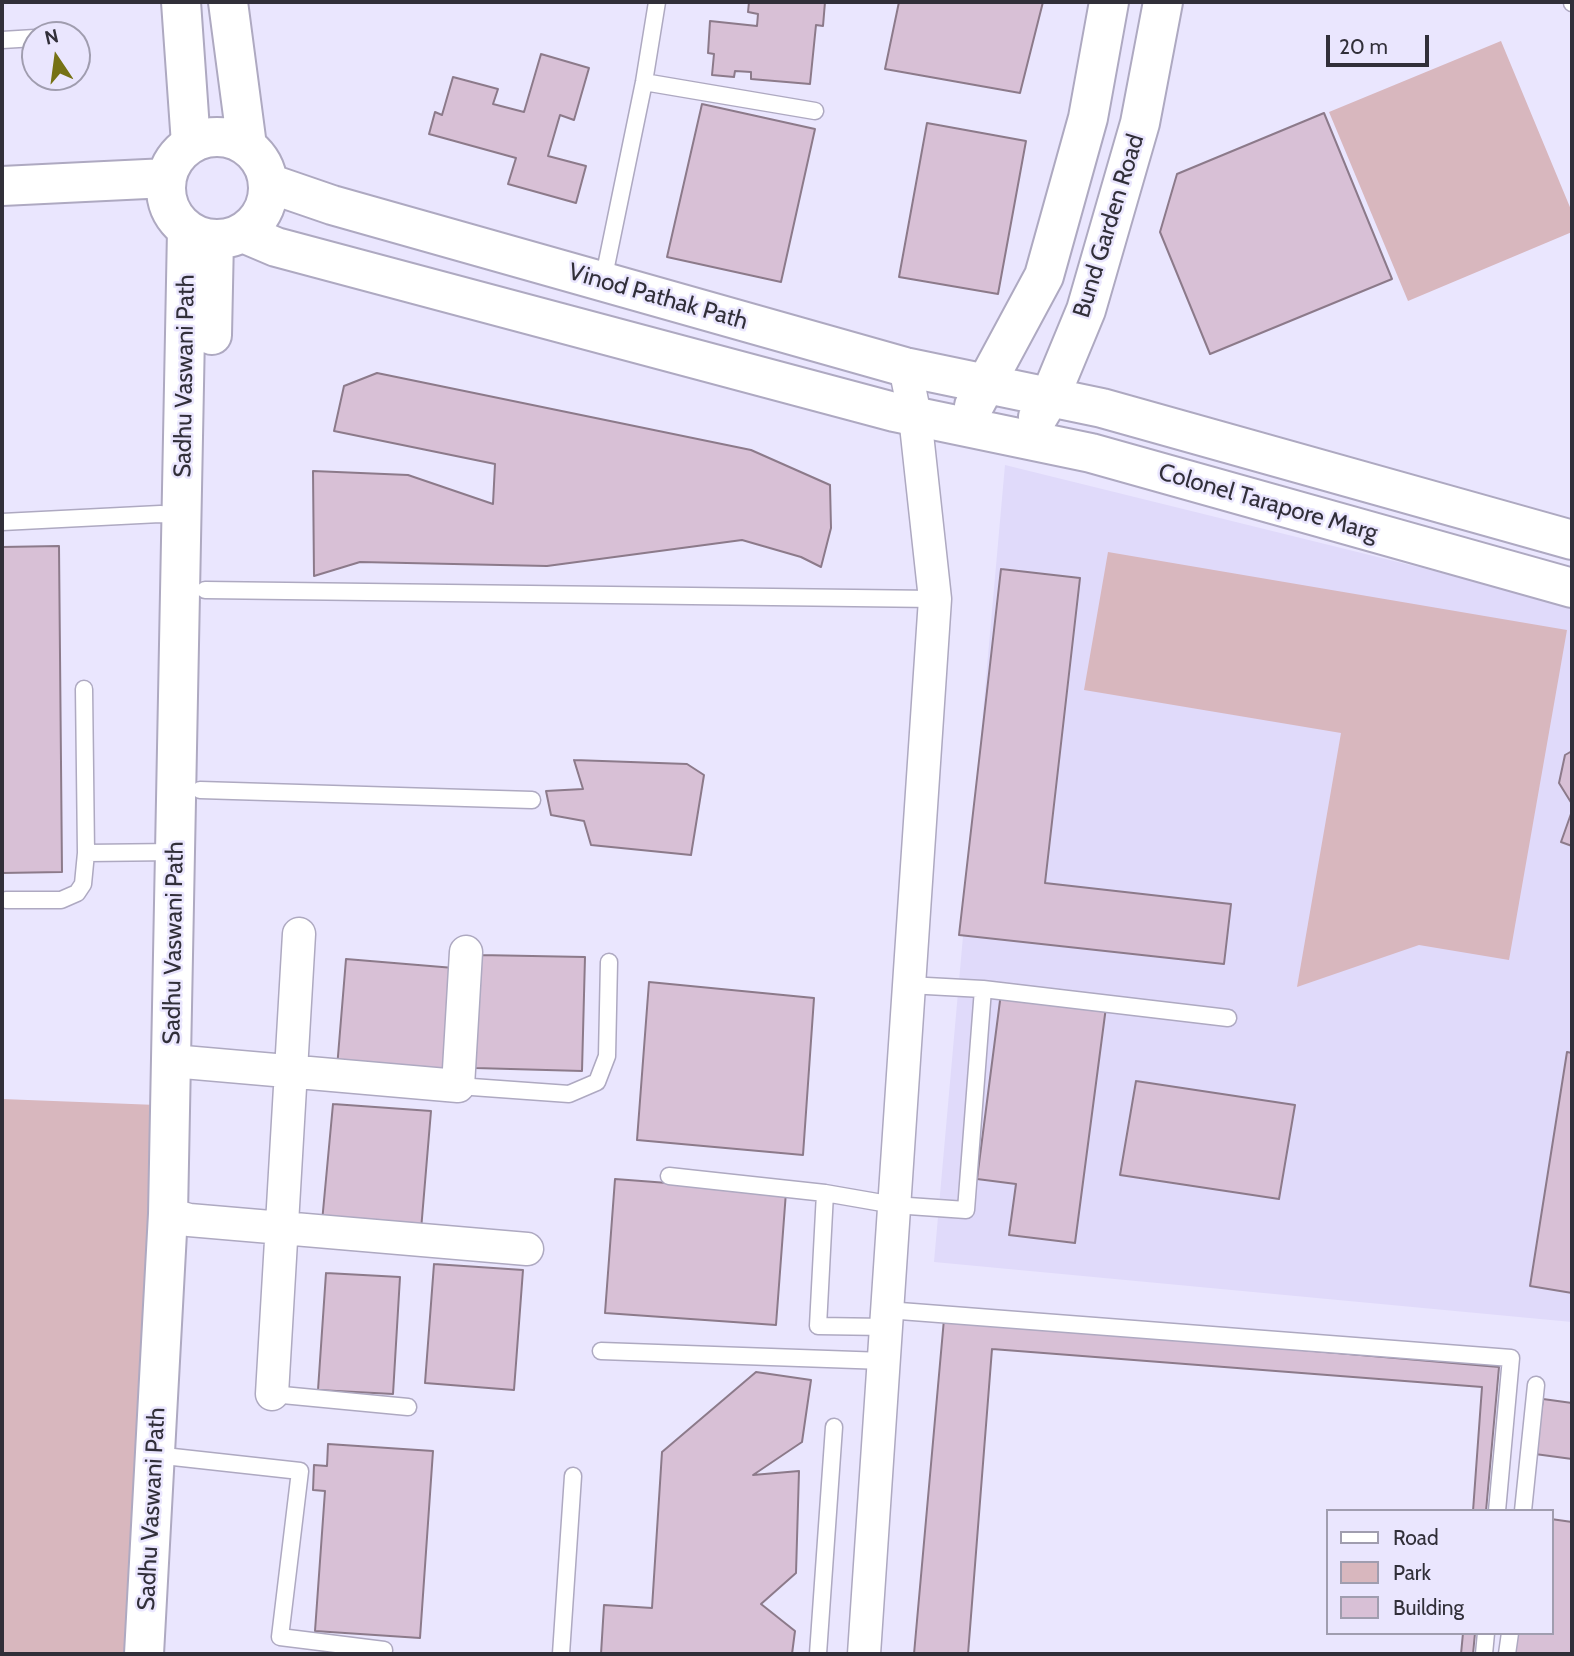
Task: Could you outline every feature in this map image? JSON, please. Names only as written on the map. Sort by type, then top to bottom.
[{"type":"main road","points":[[181,2],[191,144]]},
{"type":"main road","points":[[228,2],[247,146]]},
{"type":"main road","name":"Bund Garden Road","points":[[962,426],[1044,276],[1088,118],[1109,2]]},
{"type":"main road","name":"Bund Garden Road","points":[[1025,440],[1051,397],[1086,310],[1140,123],[1163,2]]},
{"type":"main road","points":[[219,138],[247,146],[257,156],[268,183],[262,212],[215,234],[170,207],[166,193],[167,178],[180,153],[191,144],[219,138]]},
{"type":"main road","points":[[2,187],[167,178]]},
{"type":"main road","name":"Vinod Pathak Path","points":[[268,183],[332,205],[905,367],[1051,397]]},
{"type":"main road","name":"Vinod Pathak Path","points":[[215,234],[276,247],[915,416],[962,426]]},
{"type":"main road","name":"Sadhu Vaswani Path","points":[[183,1063],[176,852],[183,516],[215,234]]},
{"type":"main road","name":"Sadhu Vaswani Path","points":[[144,1654],[166,1457],[183,1063],[201,790],[215,234]]},
{"type":"main road","name":"Colonel Tarapore Marg","points":[[1051,397],[1116,411],[1572,540]]},
{"type":"main road","name":"Colonel Tarapore Marg","points":[[962,426],[1091,453],[1572,588]]},
{"type":"main road","name":"Sadhu Vaswani Path","points":[[166,1457],[170,1654]]},
{"type":"street","points":[[864,1654],[934,599],[915,416],[905,367]]},
{"type":"street","points":[[272,1394],[299,934]]},
{"type":"street","points":[[183,1063],[458,1086],[466,952]]},
{"type":"street","points":[[178,1217],[527,1249]]},
{"type":"lane","points":[[603,282],[644,82],[657,2]]},
{"type":"lane","points":[[2,40],[21,39]]},
{"type":"lane","points":[[644,82],[815,111]]},
{"type":"lane","points":[[2,522],[160,514],[183,516]]},
{"type":"lane","points":[[205,590],[934,599]]},
{"type":"lane","points":[[6,900],[70,898],[83,884],[86,853],[85,688]]},
{"type":"lane","points":[[201,790],[532,800]]},
{"type":"lane","points":[[86,853],[176,852]]},
{"type":"lane","points":[[458,1086],[569,1094],[597,1082],[607,1055],[609,962]]},
{"type":"lane","points":[[908,985],[983,989],[1227,1018]]},
{"type":"lane","points":[[670,1176],[825,1193],[894,1205],[966,1210],[983,989]]},
{"type":"lane","points":[[825,1193],[818,1326],[886,1319],[1511,1358],[1497,1509]]},
{"type":"lane","points":[[601,1351],[884,1361]]},
{"type":"lane","points":[[1523,1509],[1536,1385]]},
{"type":"lane","points":[[272,1394],[408,1407]]},
{"type":"lane","points":[[818,1654],[834,1427]]},
{"type":"lane","points":[[166,1457],[300,1471],[280,1637],[384,1650],[383,1654]]},
{"type":"lane","points":[[561,1654],[573,1476]]},
{"type":"lane","points":[[1484,1654],[1486,1635]]},
{"type":"lane","points":[[1507,1654],[1510,1635]]},
{"type":"shaded area","points":[[1005,465],[1572,605],[1572,1322],[934,1262]]},
{"type":"green space","points":[[1501,41],[1572,212],[1572,232],[1408,301],[1329,112]]},
{"type":"green space","points":[[1108,552],[1567,630],[1509,960],[1419,945],[1297,987],[1341,733],[1084,690]]},
{"type":"green space","points":[[2,1099],[157,1105],[130,1654],[2,1654]]},
{"type":"building","points":[[749,2],[825,2],[823,26],[816,25],[810,84],[751,79],[751,72],[735,71],[734,77],[712,75],[714,54],[708,53],[710,21],[757,26],[758,14],[748,12]]},
{"type":"building","points":[[899,2],[1043,2],[1020,93],[885,69]]},
{"type":"building","points":[[541,54],[589,68],[574,120],[560,115],[548,156],[586,166],[576,203],[508,184],[516,158],[429,134],[435,112],[442,115],[453,77],[498,89],[493,104],[524,112]]},
{"type":"building","points":[[702,104],[815,129],[781,282],[667,257]]},
{"type":"building","points":[[1324,113],[1392,279],[1210,354],[1160,232],[1177,174]]},
{"type":"building","points":[[927,123],[1026,141],[998,294],[899,277]]},
{"type":"building","points":[[377,373],[751,450],[830,485],[831,528],[821,567],[801,557],[742,540],[547,566],[360,562],[314,576],[313,471],[408,475],[493,504],[495,464],[334,431],[344,386]]},
{"type":"building","points":[[59,546],[62,872],[2,873],[2,547]]},
{"type":"building","points":[[1001,569],[1080,578],[1045,883],[1231,904],[1224,964],[959,935]]},
{"type":"building","points":[[1572,751],[1572,804],[1559,783],[1565,755]]},
{"type":"building","points":[[574,760],[687,764],[704,775],[691,855],[591,845],[584,821],[551,815],[546,791],[583,789]]},
{"type":"building","points":[[1572,811],[1572,846],[1561,842]]},
{"type":"building","points":[[479,955],[585,957],[582,1071],[475,1068]]},
{"type":"building","points":[[346,959],[454,968],[445,1077],[337,1068]]},
{"type":"building","points":[[649,982],[814,998],[803,1155],[637,1140]]},
{"type":"building","points":[[1001,993],[1106,1007],[1075,1243],[1009,1235],[1016,1184],[977,1179]]},
{"type":"building","points":[[1567,1052],[1572,1053],[1572,1293],[1530,1286]]},
{"type":"building","points":[[1136,1081],[1295,1105],[1279,1199],[1120,1175]]},
{"type":"building","points":[[333,1104],[431,1111],[421,1230],[322,1222]]},
{"type":"building","points":[[615,1179],[786,1192],[776,1325],[605,1313]]},
{"type":"building","points":[[434,1264],[523,1270],[514,1390],[425,1383]]},
{"type":"building","points":[[326,1273],[400,1277],[393,1394],[318,1390]]},
{"type":"building","points":[[944,1319],[1499,1367],[1486,1509],[1326,1509],[1326,1635],[1475,1635],[1473,1654],[914,1654]]},
{"type":"building","points":[[992,1349],[1482,1387],[1473,1509],[1326,1509],[1326,1635],[1463,1635],[1461,1654],[968,1654]]},
{"type":"building","points":[[756,1372],[811,1380],[802,1442],[753,1475],[799,1471],[796,1573],[761,1604],[795,1631],[792,1654],[601,1654],[604,1605],[652,1608],[662,1452]]},
{"type":"building","points":[[1543,1399],[1572,1403],[1572,1459],[1535,1454]]},
{"type":"building","points":[[328,1444],[433,1451],[420,1638],[315,1631],[325,1491],[313,1490],[314,1465],[327,1466]]},
{"type":"building","points":[[1553,1519],[1572,1522],[1572,1654],[1514,1654],[1517,1635],[1553,1635]]}]
